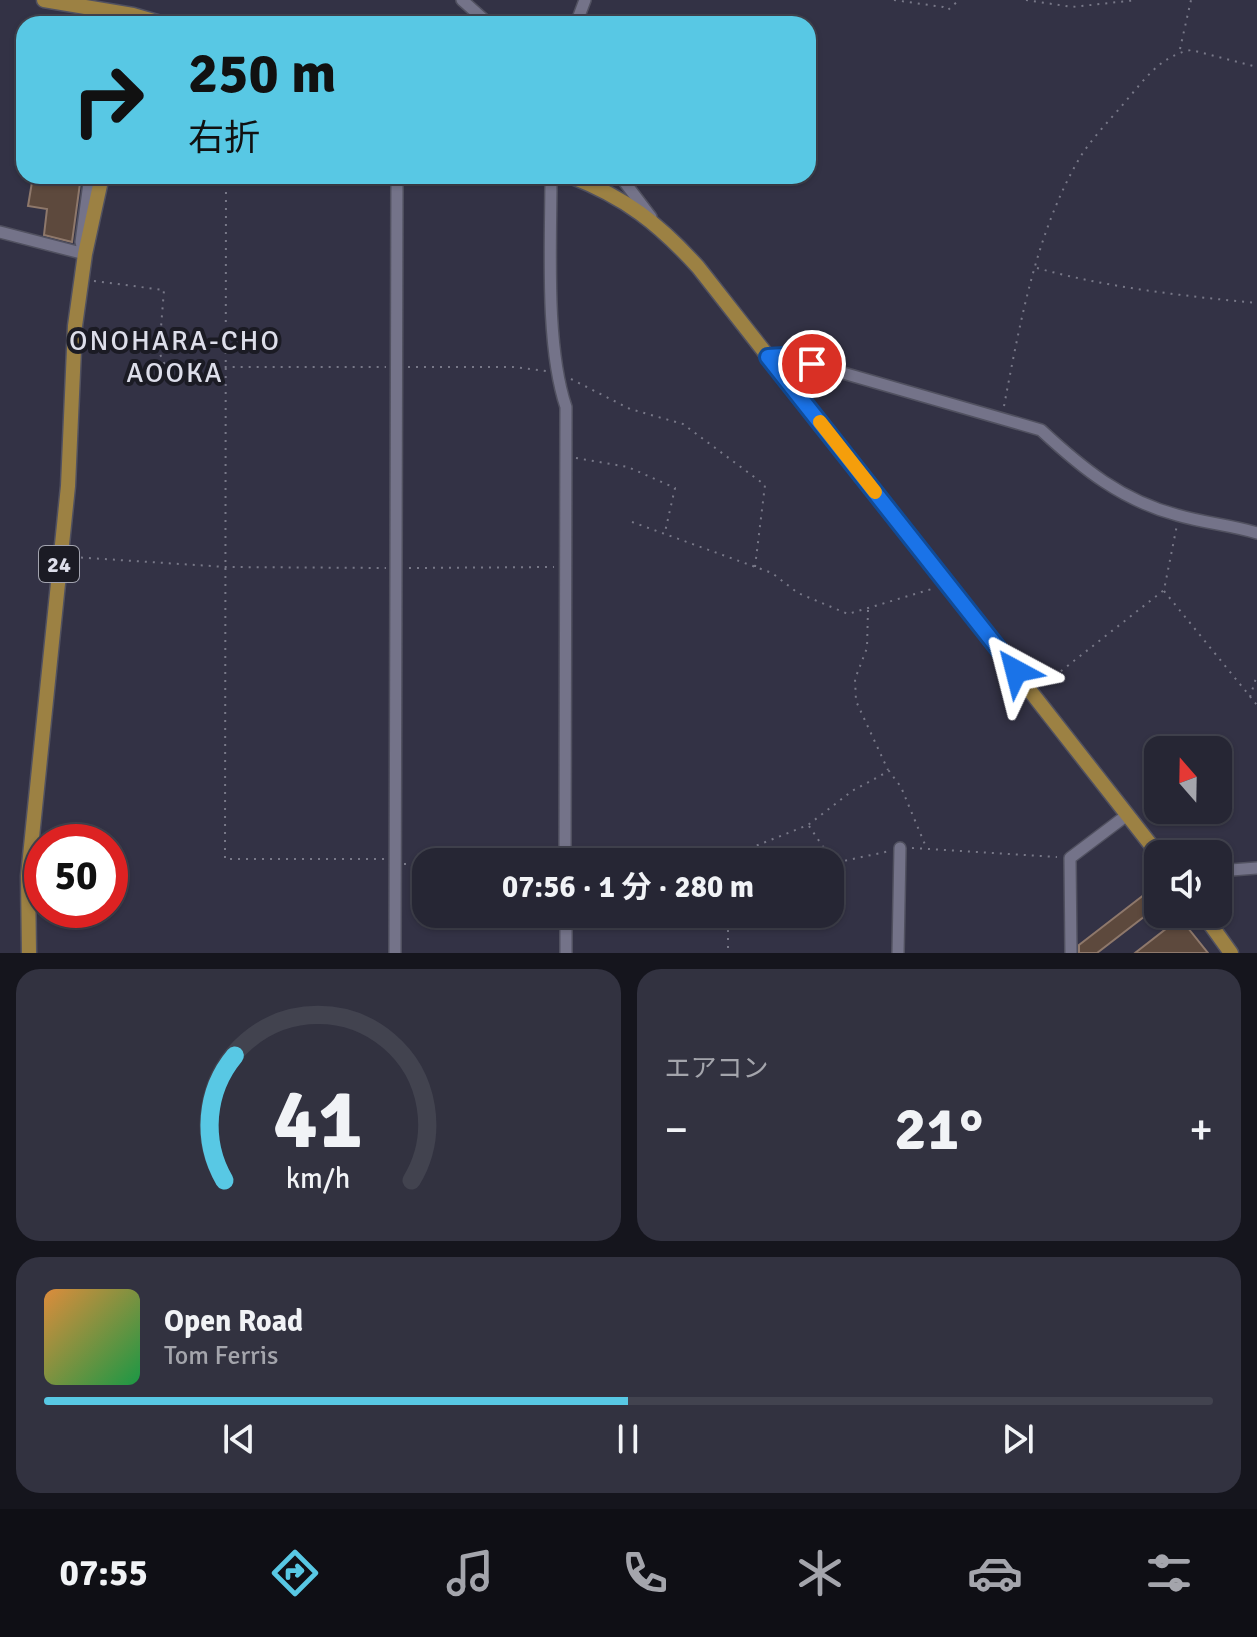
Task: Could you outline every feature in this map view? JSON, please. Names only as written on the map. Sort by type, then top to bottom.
[{"type":"main road","points":[[44,0],[134,13]]},
{"type":"main road","name":"24","points":[[29,953],[28,876],[68,486],[75,326],[85,254],[100,184]]},
{"type":"main road","points":[[589,184],[619,197],[654,222],[698,267],[1147,840]]},
{"type":"main road","points":[[1213,928],[1231,953]]},
{"type":"street","points":[[462,0],[480,16]]},
{"type":"street","points":[[85,254],[81,242],[89,184]]},
{"type":"street","points":[[395,953],[397,184]]},
{"type":"street","points":[[551,184],[552,302],[558,373],[566,407],[565,848]]},
{"type":"street","points":[[626,184],[654,222]]},
{"type":"street","points":[[0,232],[85,254]]},
{"type":"street","points":[[768,357],[784,356],[1041,430],[1108,487],[1138,502],[1179,516],[1257,533]]},
{"type":"street","points":[[1071,953],[1070,858],[1127,815]]},
{"type":"street","points":[[898,953],[900,848]]},
{"type":"street","points":[[1232,870],[1257,868]]},
{"type":"street","points":[[566,928],[566,953]]},
{"type":"path","points":[[895,0],[948,10],[959,0]]},
{"type":"path","points":[[1026,0],[1072,7],[1137,0]]},
{"type":"path","points":[[1180,52],[1191,0]]},
{"type":"path","points":[[1001,419],[1025,297],[1066,184],[1080,157],[1151,70],[1180,52],[1191,50],[1257,67]]},
{"type":"path","points":[[226,184],[225,859],[412,863]]},
{"type":"path","points":[[1035,267],[1065,276],[1191,297],[1257,303]]},
{"type":"path","points":[[81,280],[164,290],[159,352],[166,367],[513,367],[558,373],[630,409],[683,424],[765,485],[755,567]]},
{"type":"path","points":[[566,456],[628,467],[675,488],[665,534]]},
{"type":"path","points":[[1033,693],[1164,590],[1179,516]]},
{"type":"path","points":[[632,522],[755,567],[782,579],[798,593],[848,614],[948,585]]},
{"type":"path","points":[[60,556],[226,567],[566,567]]},
{"type":"path","points":[[1164,590],[1257,705]]},
{"type":"path","points":[[868,609],[868,640],[855,679],[856,701],[889,771],[901,787],[926,847]]},
{"type":"path","points":[[1250,697],[1257,675]]},
{"type":"path","points":[[755,848],[808,825],[852,791],[889,771]]},
{"type":"path","points":[[808,825],[834,863],[900,848],[926,847],[1070,858]]},
{"type":"path","points":[[728,928],[728,953]]},
{"type":"building","points":[[32,184],[80,184],[72,242],[44,235],[47,209],[28,206]]},
{"type":"building","points":[[1144,895],[1144,917],[1097,953],[1079,953],[1079,945]]},
{"type":"building","points":[[1167,928],[1188,928],[1208,953],[1135,953]]},
{"type":"slow traffic","points":[[820,422],[875,492]]},
{"type":"district","name":"ONOHARA-CHO AOOKA","points":[[175,356]]},
{"type":"route","points":[[812,364],[784,356],[768,357],[1016,671]]}]
